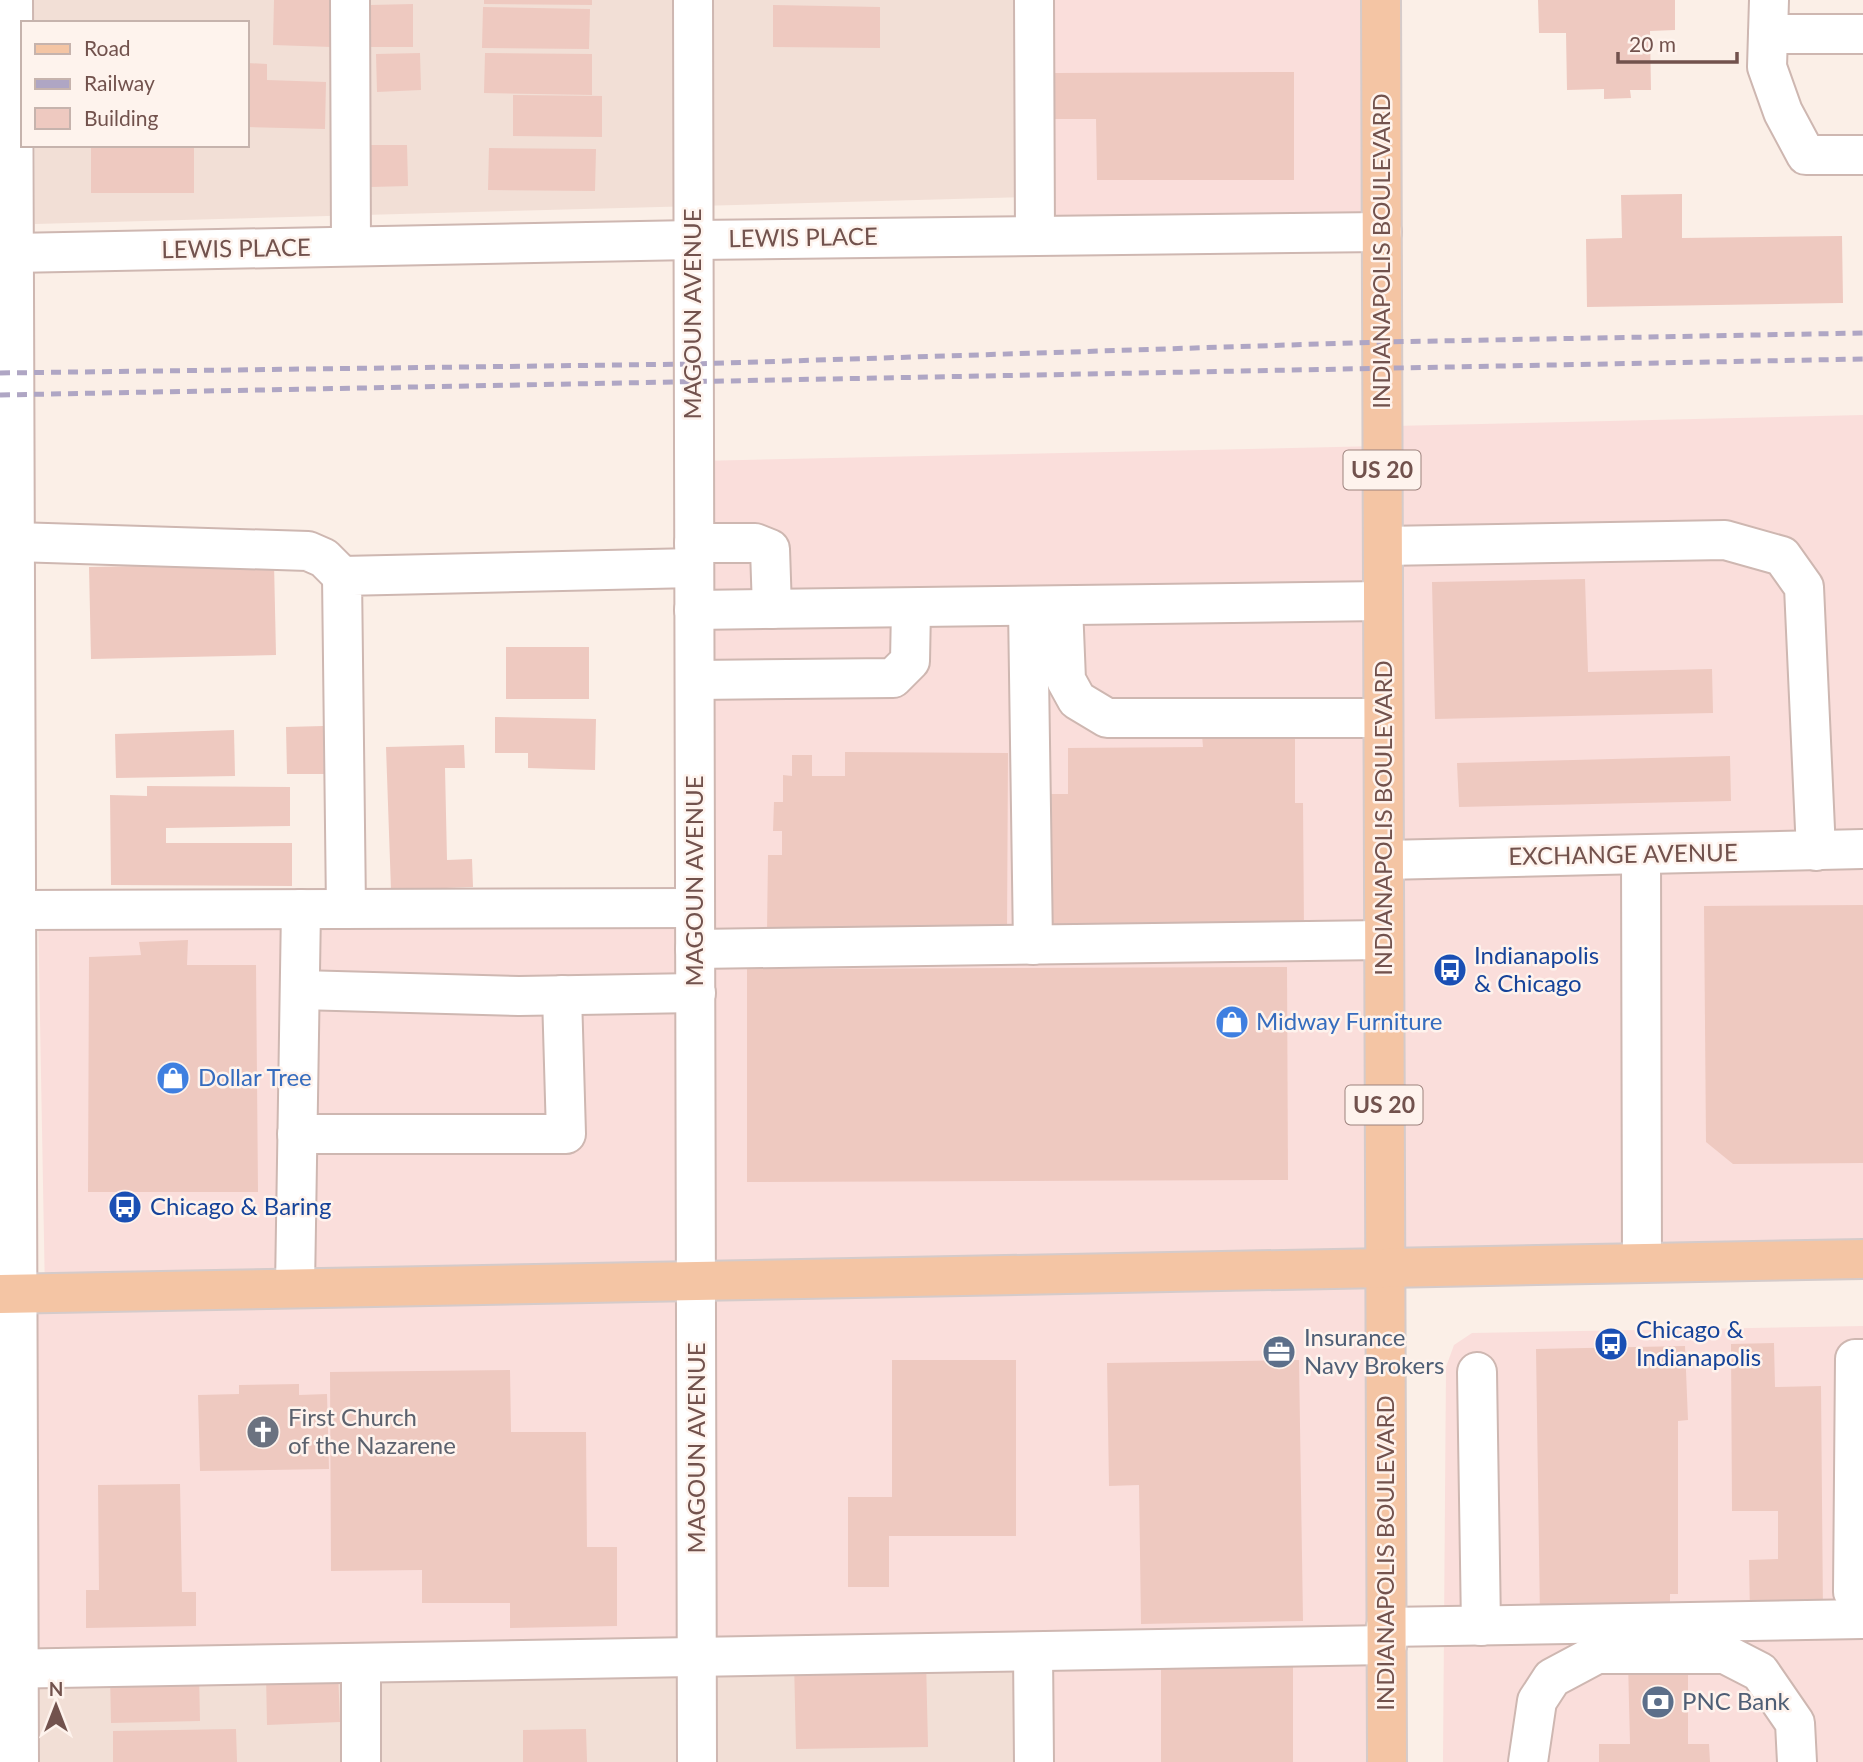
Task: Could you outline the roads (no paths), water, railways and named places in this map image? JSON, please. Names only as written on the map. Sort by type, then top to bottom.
[{"type":"main road","name":"INDIANAPOLIS BOULEVARD","points":[[1381,0],[1387,1762]]},
{"type":"main road","points":[[8,1294],[1863,1259]]},
{"type":"street","points":[[13,0],[13,253],[7,298],[15,541],[16,910],[8,1294],[9,1669],[19,1762]]},
{"type":"street","points":[[350,0],[351,246]]},
{"type":"street","name":"MAGOUN AVENUE","points":[[692,0],[697,1762]]},
{"type":"street","points":[[1034,0],[1035,236]]},
{"type":"street","points":[[1863,34],[1769,17],[1767,67],[1783,112],[1806,155],[1863,155]]},
{"type":"street","name":"LEWIS PLACE","points":[[13,253],[693,240],[1382,232]]},
{"type":"street","points":[[1383,546],[1725,540],[1782,556],[1804,587],[1816,851]]},
{"type":"street","points":[[15,541],[308,551],[324,558],[342,576],[346,909]]},
{"type":"street","points":[[342,576],[694,556],[755,543],[770,550],[772,609]]},
{"type":"street","points":[[694,610],[1383,601]]},
{"type":"street","points":[[1046,606],[1066,680],[1077,700],[1107,718],[1383,718]]},
{"type":"street","points":[[1033,945],[1046,606]]},
{"type":"street","points":[[695,680],[892,678],[910,661],[911,608]]},
{"type":"street","name":"EXCHANGE AVENUE","points":[[1384,860],[1863,849]]},
{"type":"street","points":[[1641,855],[1642,1263]]},
{"type":"street","points":[[16,910],[695,908]]},
{"type":"street","points":[[295,1288],[301,909]]},
{"type":"street","points":[[695,949],[1384,940]]},
{"type":"street","points":[[300,990],[562,995],[696,993]]},
{"type":"street","points":[[297,1134],[566,1134],[562,995]]},
{"type":"street","points":[[1863,1359],[1855,1359],[1853,1592],[1863,1592]]},
{"type":"street","points":[[1477,1373],[1481,1626]]},
{"type":"street","points":[[9,1669],[1033,1652],[1386,1636],[1481,1626],[1863,1619]]},
{"type":"street","points":[[1033,1652],[1034,1762]]},
{"type":"street","points":[[1528,1760],[1537,1701],[1552,1678],[1597,1654],[1725,1654],[1760,1672],[1795,1723],[1797,1762]]},
{"type":"street","points":[[361,1663],[361,1762]]},
{"type":"railway","points":[[0,373],[694,364],[1382,342],[1863,333]]},
{"type":"railway","points":[[0,395],[1863,359]]},
{"type":"place","name":"Indianapolis & Chicago","points":[[1450,970]]},
{"type":"place","name":"Midway Furniture","points":[[1232,1022]]},
{"type":"place","name":"Dollar Tree","points":[[173,1078]]},
{"type":"place","name":"Chicago & Baring","points":[[125,1207]]},
{"type":"place","name":"Chicago & Indianapolis","points":[[1611,1344]]},
{"type":"place","name":"Insurance Navy Brokers","points":[[1279,1352]]},
{"type":"place","name":"First Church of the Nazarene","points":[[263,1432]]},
{"type":"place","name":"PNC Bank","points":[[1658,1702]]}]
